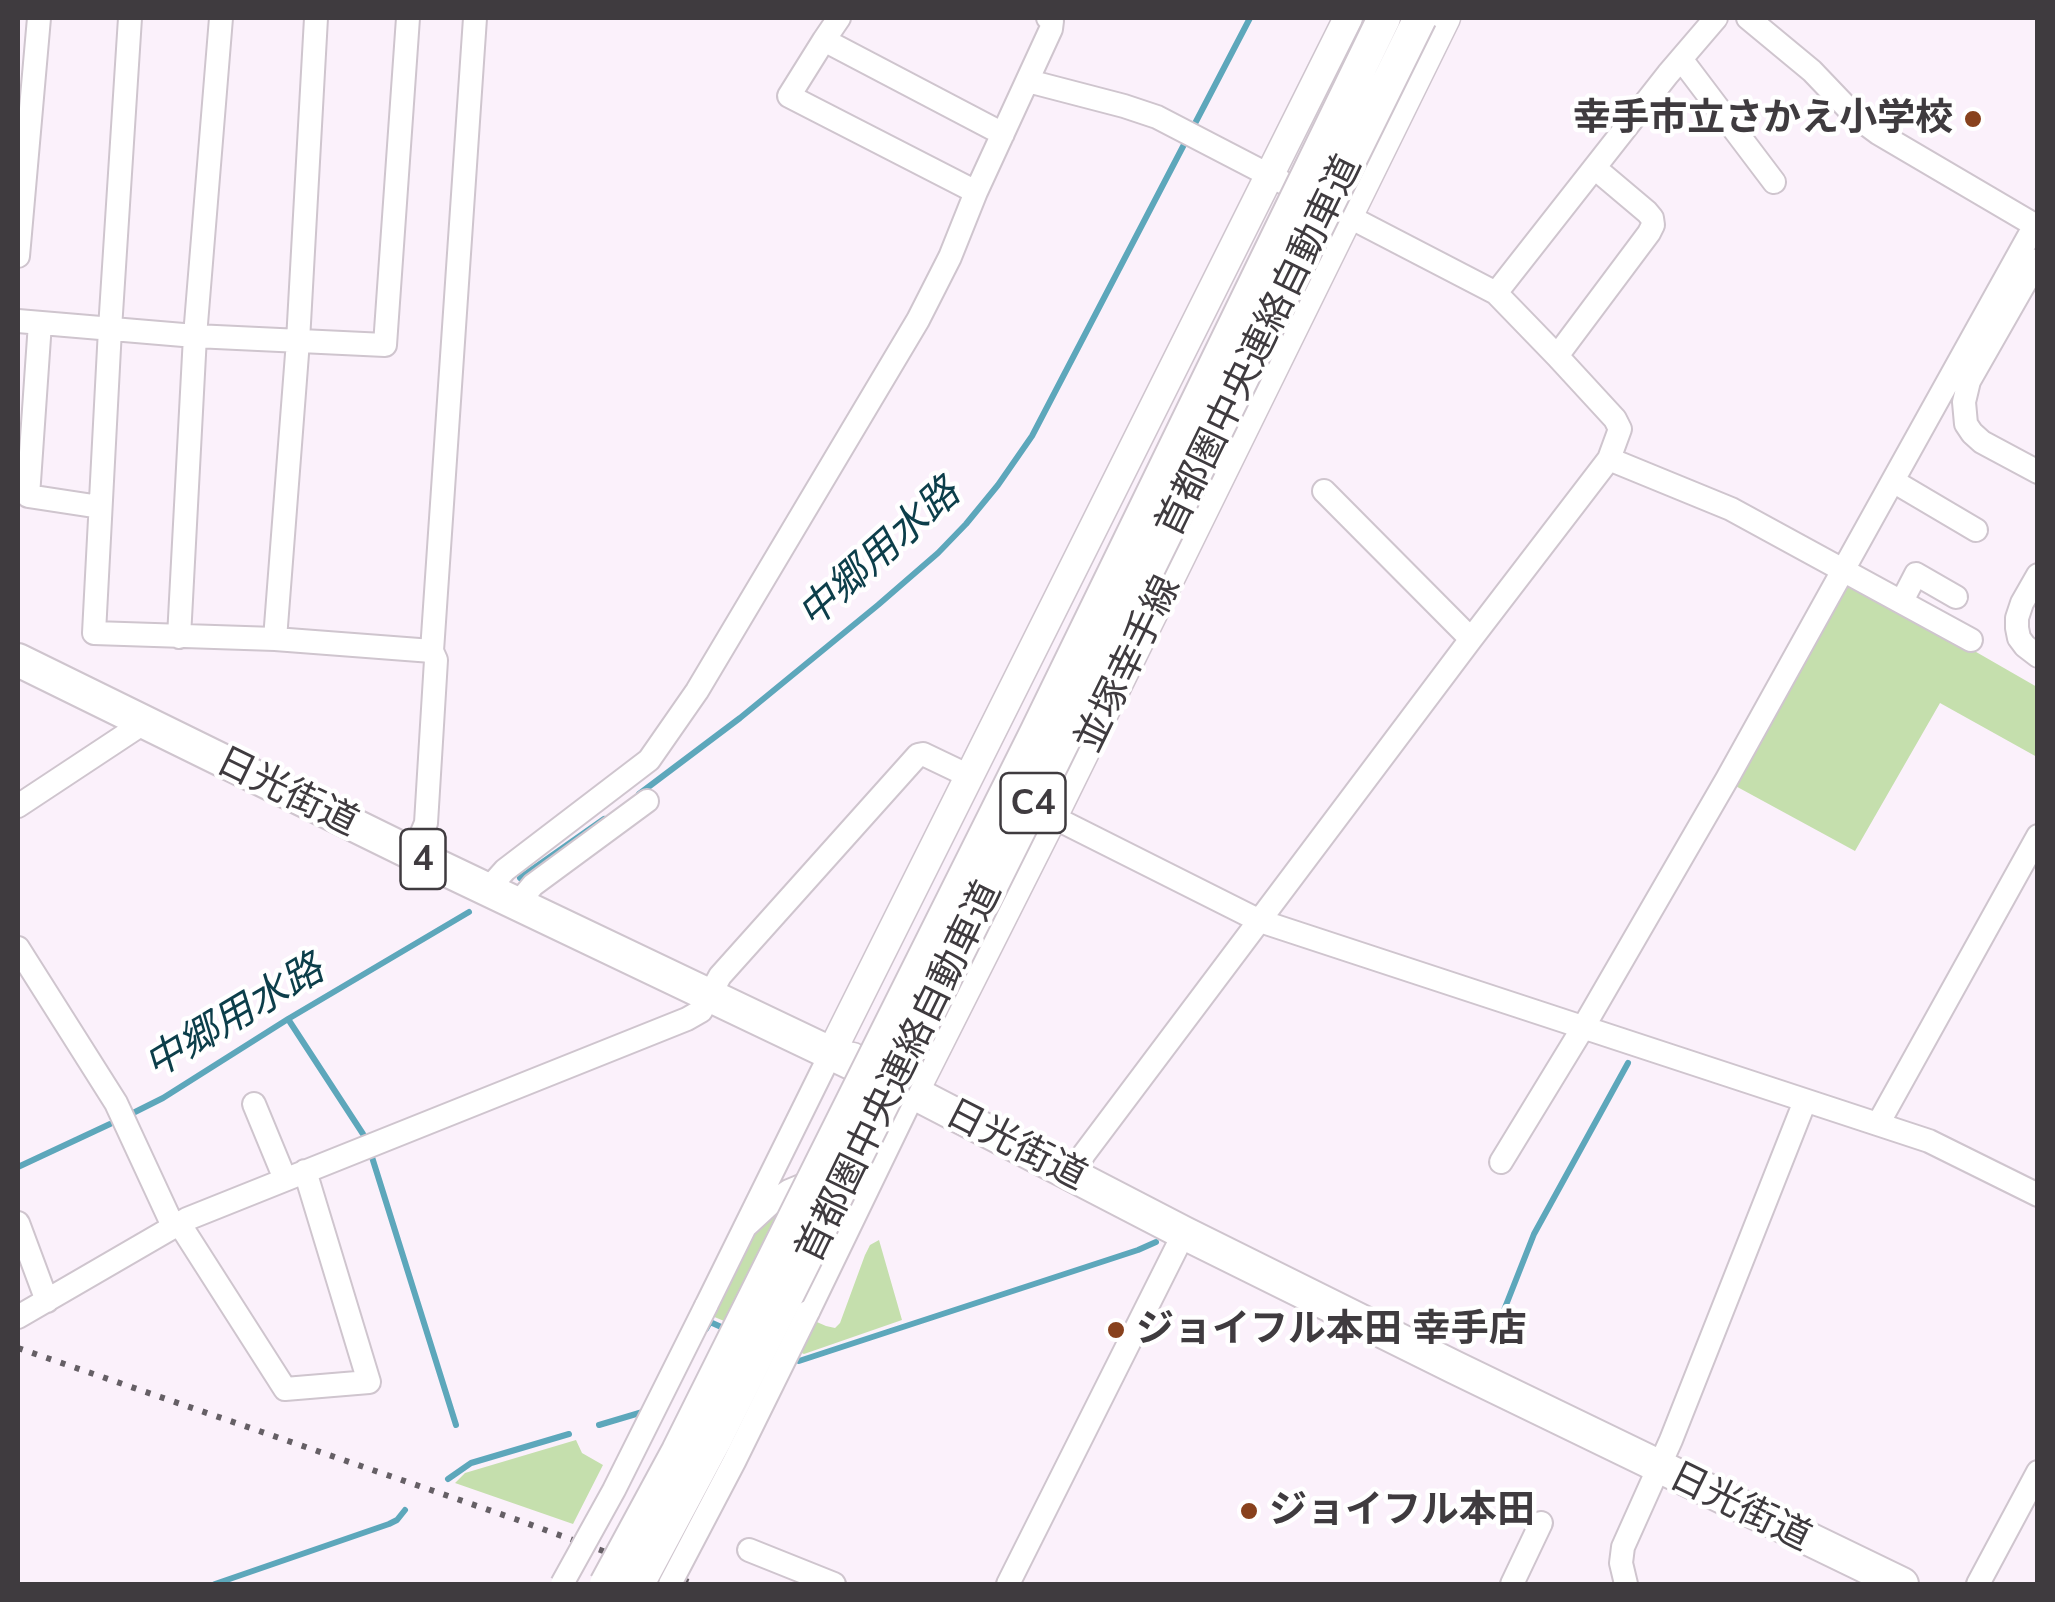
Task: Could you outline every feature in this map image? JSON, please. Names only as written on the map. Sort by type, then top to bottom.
[{"type":"highway","name":"首都圏中央連絡自動車道","points":[[606,1584],[678,1451],[1018,768],[1384,18]]},
{"type":"highway","name":"首都圏中央連絡自動車道","points":[[638,1584],[716,1440],[1420,18]]},
{"type":"highway","name":"日光街道","points":[[18,660],[413,854],[832,1052],[1184,1233],[1902,1584]]},
{"type":"main road","points":[[1015,892],[975,947],[944,963],[933,974],[890,1058],[876,1061],[832,1052],[1268,176],[1351,18]]},
{"type":"main road","name":"並塚幸手線","points":[[914,1093],[1446,18]]},
{"type":"street","points":[[18,256],[39,18]]},
{"type":"street","points":[[130,18],[94,633],[432,651]]},
{"type":"street","points":[[179,637],[196,336],[221,18]]},
{"type":"street","points":[[276,640],[316,18]]},
{"type":"street","points":[[100,507],[28,496],[29,322],[196,336],[385,345],[408,18]]},
{"type":"street","points":[[413,854],[426,823],[436,660],[432,651],[475,18]]},
{"type":"street","points":[[839,18],[789,96],[976,192]]},
{"type":"street","points":[[648,801],[533,886],[502,896],[505,870],[637,771],[658,748],[697,690],[918,320],[1052,29],[1048,18]]},
{"type":"street","points":[[1496,293],[1716,18]]},
{"type":"street","points":[[1501,1162],[1584,1026],[2036,226],[1878,134],[1748,18]]},
{"type":"street","points":[[824,40],[1003,134]]},
{"type":"street","points":[[1675,66],[1774,182]]},
{"type":"street","points":[[1028,81],[1156,117],[1496,293],[1615,419],[1620,429],[1610,460],[1084,1154],[1073,1174]]},
{"type":"street","points":[[1557,356],[1652,225],[1647,212],[1596,168]]},
{"type":"street","points":[[2038,260],[1969,381],[1964,402],[1966,424],[1972,433],[2038,472]]},
{"type":"street","points":[[1610,460],[1731,509],[1970,640]]},
{"type":"street","points":[[1893,481],[1976,530]]},
{"type":"street","points":[[1324,492],[1472,639]]},
{"type":"street","points":[[1902,601],[1916,574],[1956,596]]},
{"type":"street","points":[[2038,574],[2017,618],[2020,638],[2038,656]]},
{"type":"street","points":[[18,806],[145,722]]},
{"type":"street","points":[[18,1318],[176,1225],[687,1019],[701,1011],[720,976],[918,756],[923,754],[969,776]]},
{"type":"street","points":[[1053,817],[1260,921],[1878,1124],[1929,1142],[2038,1195]]},
{"type":"street","points":[[1878,1124],[2038,836]]},
{"type":"street","points":[[18,948],[116,1104],[176,1225],[285,1389],[369,1382],[295,1175],[254,1104]]},
{"type":"street","points":[[562,1584],[614,1490],[832,1052]]},
{"type":"street","points":[[670,1584],[734,1462],[914,1093],[877,1098],[861,1116],[827,1175],[771,1202],[745,1228]]},
{"type":"street","points":[[1626,1584],[1620,1563],[1623,1547],[1659,1468],[1806,1101]]},
{"type":"street","points":[[18,1223],[47,1301]]},
{"type":"street","points":[[1008,1584],[1184,1233]]},
{"type":"street","points":[[1978,1584],[2038,1472]]},
{"type":"street","points":[[1512,1584],[1541,1523]]},
{"type":"street","points":[[749,1550],[834,1584]]},
{"type":"green space","points":[[1851,580],[2037,687],[2037,757],[1940,703],[1855,851],[1730,783],[1846,582]]},
{"type":"green space","points":[[790,1200],[794,1312],[835,1328],[870,1245],[879,1240],[902,1320],[804,1354],[712,1316],[755,1233]]},
{"type":"green space","points":[[576,1440],[582,1453],[603,1465],[573,1524],[455,1483],[465,1473]]},
{"type":"waterway","name":"中郷用水路","points":[[639,794],[740,718],[878,605],[938,553],[998,485],[1032,436],[1250,18]]},
{"type":"waterway","name":"中郷用水路","points":[[520,878],[604,819]]},
{"type":"waterway","name":"中郷用水路","points":[[133,1113],[469,912]]},
{"type":"waterway","points":[[288,1019],[363,1134]]},
{"type":"waterway","points":[[1493,1338],[1534,1234],[1628,1063]]},
{"type":"waterway","name":"中郷用水路","points":[[18,1167],[110,1124]]},
{"type":"waterway","points":[[371,1154],[456,1425]]},
{"type":"waterway","points":[[790,1357],[799,1361],[1156,1242]]},
{"type":"waterway","points":[[706,1329],[710,1322],[728,1330]]},
{"type":"waterway","points":[[599,1425],[646,1411]]},
{"type":"waterway","points":[[448,1479],[471,1463],[569,1434]]},
{"type":"waterway","points":[[215,1584],[389,1524],[405,1510]]},
{"type":"railway","points":[[18,1348],[694,1584]]},
{"type":"place","name":"幸手市立さかえ小学校","points":[[1973,119]]},
{"type":"place","name":"ジョイフル本田 幸手店","points":[[1116,1330]]},
{"type":"place","name":"ジョイフル本田","points":[[1249,1511]]}]
